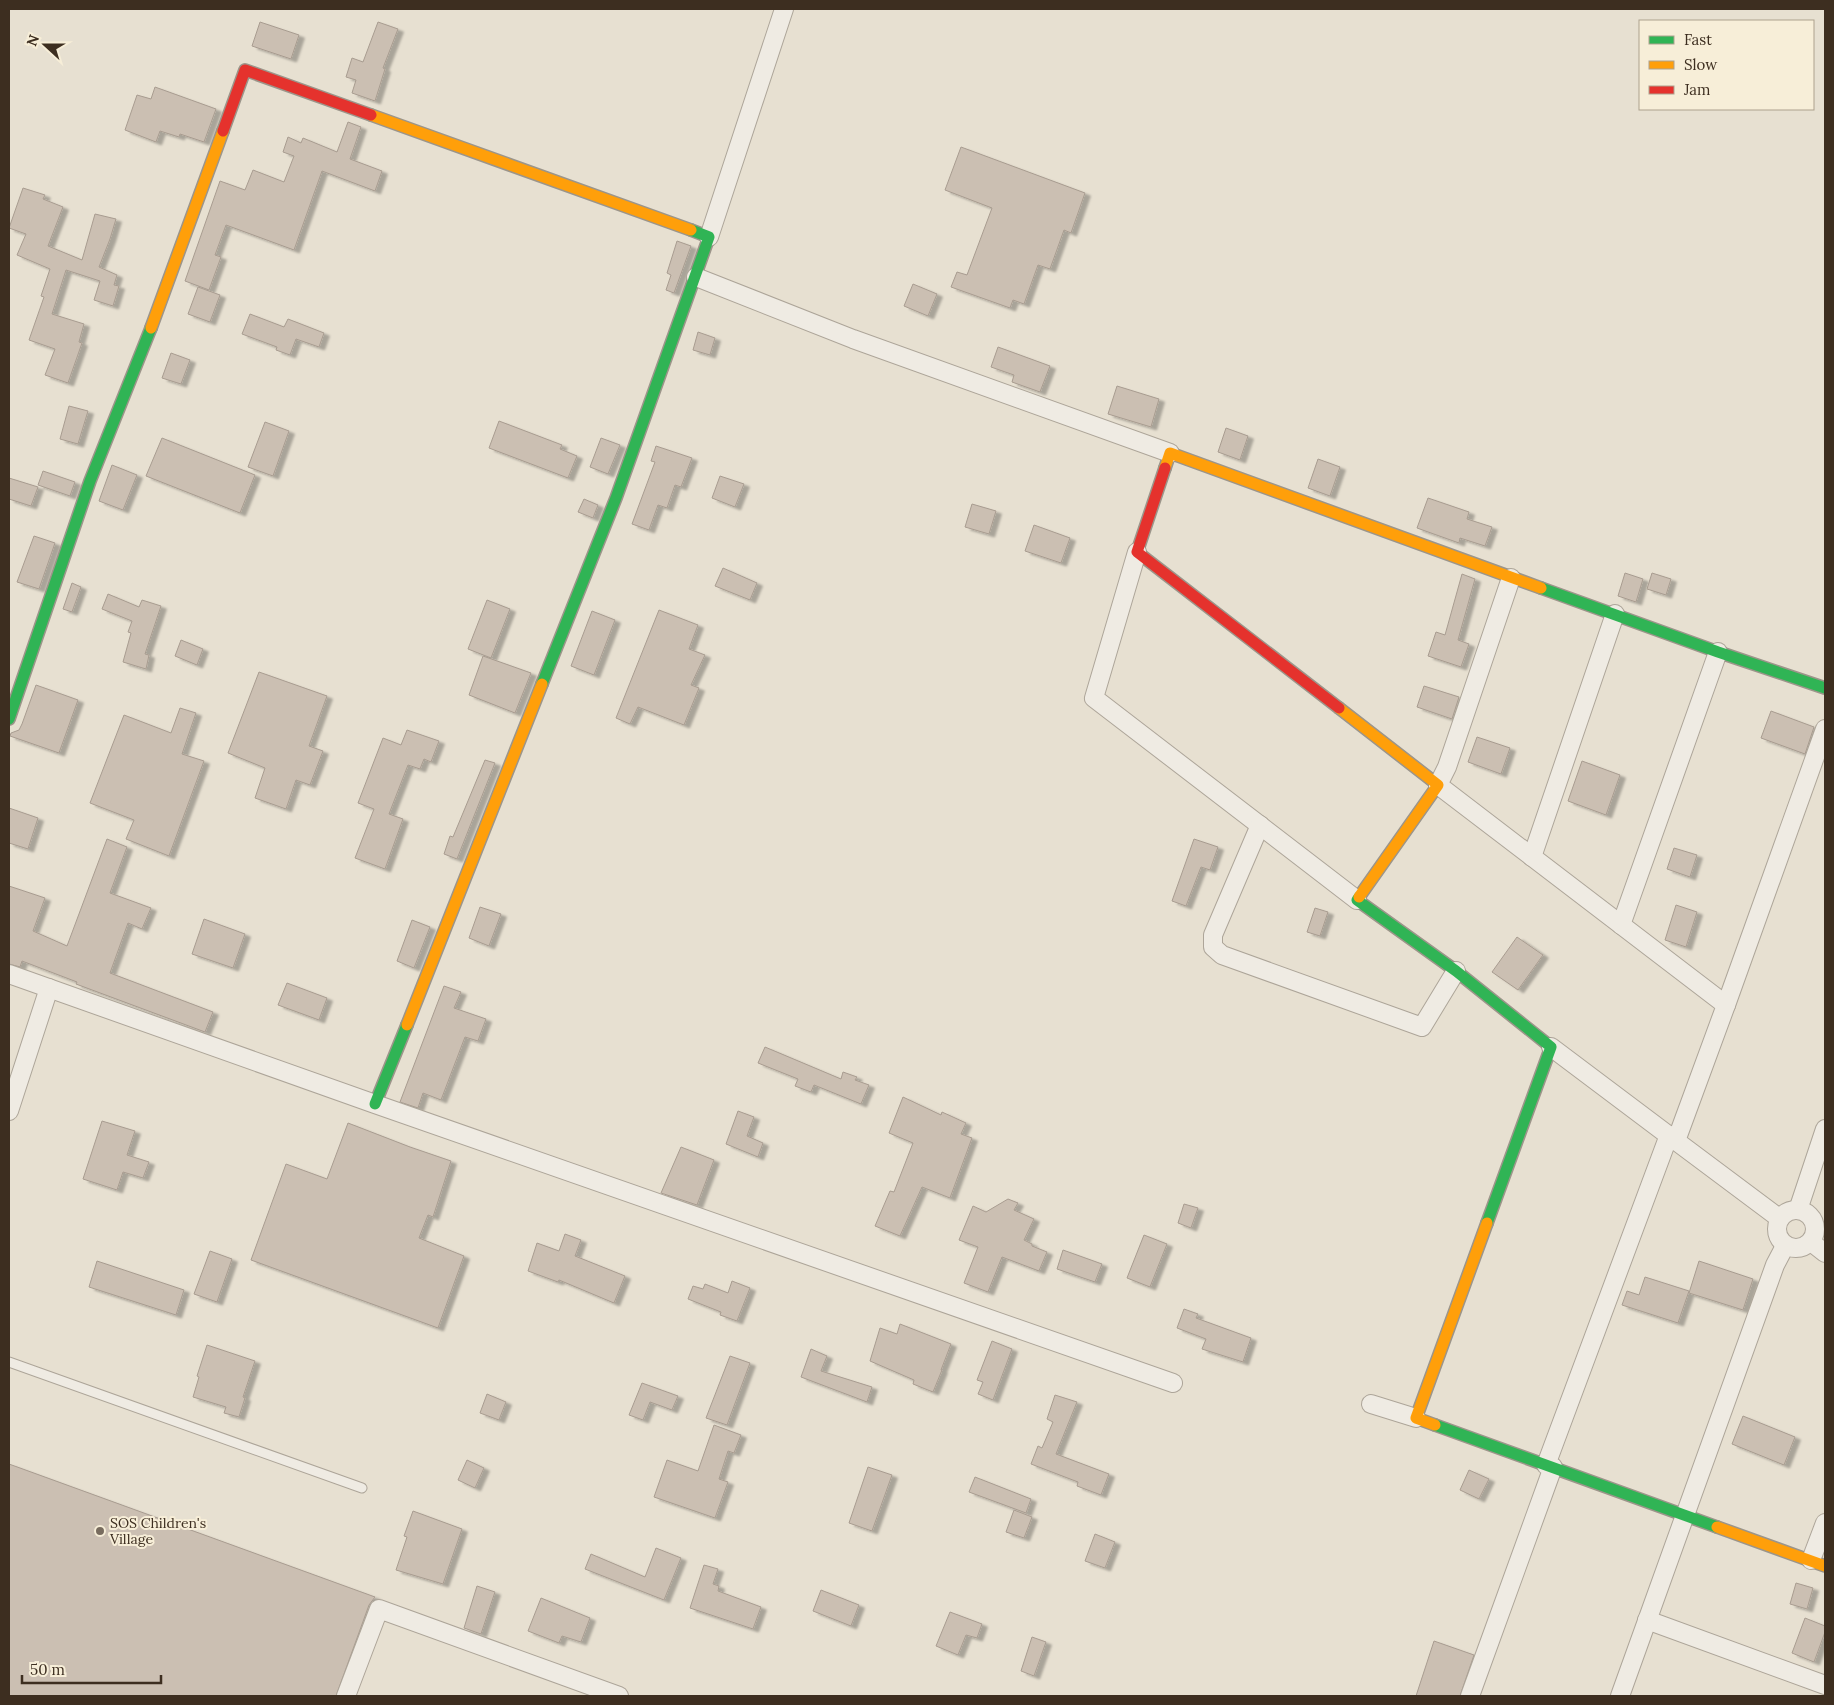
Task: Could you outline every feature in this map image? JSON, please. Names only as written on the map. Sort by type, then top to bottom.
[{"type":"street","points":[[374,1104],[616,498],[696,277],[784,9]]},
{"type":"street","points":[[9,719],[90,481],[170,279],[245,70],[709,237]]},
{"type":"street","points":[[696,277],[853,339],[1718,652],[1825,688]]},
{"type":"street","points":[[1170,453],[1137,552],[1094,698],[1357,900],[1456,971],[1551,1046],[1779,1218]]},
{"type":"street","points":[[1137,552],[1726,1005]]},
{"type":"street","points":[[1357,900],[1438,785],[1447,767],[1512,578]]},
{"type":"street","points":[[1532,856],[1615,614]]},
{"type":"street","points":[[1621,925],[1718,652]]},
{"type":"street","points":[[1470,1696],[1549,1466],[1672,1138],[1726,1005],[1825,729]]},
{"type":"street","points":[[1260,825],[1213,935],[1213,947],[1222,955],[1422,1027],[1456,971]]},
{"type":"street","points":[[9,974],[374,1104],[1173,1383]]},
{"type":"street","points":[[9,1111],[49,988]]},
{"type":"street","points":[[1416,1418],[1551,1046]]},
{"type":"street","points":[[1798,1210],[1825,1129]]},
{"type":"street","points":[[1791,1210],[1798,1210],[1808,1214],[1814,1222],[1815,1233],[1811,1242],[1803,1248],[1794,1249],[1785,1246],[1778,1238],[1776,1228],[1779,1218],[1791,1210]]},
{"type":"street","points":[[1811,1242],[1825,1253]]},
{"type":"street","points":[[1620,1696],[1775,1266],[1785,1246]]},
{"type":"street","points":[[1371,1404],[1416,1418],[1818,1563],[1825,1523]]},
{"type":"street","points":[[346,1696],[379,1609],[619,1696]]},
{"type":"street","points":[[1647,1620],[1825,1685]]},
{"type":"lane","points":[[9,1362],[362,1488]]},
{"type":"building","points":[[260,22],[299,35],[291,59],[252,46]]},
{"type":"building","points":[[378,22],[398,29],[383,68],[385,69],[375,101],[352,93],[356,80],[346,77],[352,58],[363,62]]},
{"type":"building","points":[[155,87],[216,109],[204,142],[180,134],[179,137],[160,131],[156,142],[125,130],[137,95],[151,99]]},
{"type":"building","points":[[348,122],[361,127],[350,159],[382,171],[375,191],[322,171],[294,250],[226,225],[215,255],[221,257],[209,290],[185,281],[220,181],[245,190],[253,170],[284,182],[294,156],[283,152],[288,137],[301,143],[303,138],[337,152]]},
{"type":"building","points":[[961,147],[1085,193],[1071,233],[1064,230],[1050,269],[1038,265],[1024,304],[1013,300],[1010,308],[951,287],[957,272],[967,275],[992,208],[945,190]]},
{"type":"building","points":[[23,188],[45,195],[43,199],[63,207],[48,246],[82,260],[95,214],[116,219],[99,267],[117,275],[114,285],[119,286],[113,306],[94,300],[100,281],[66,270],[52,314],[84,324],[79,342],[82,343],[68,383],[45,375],[55,349],[29,340],[44,297],[41,296],[50,269],[17,255],[26,234],[9,228]]},
{"type":"building","points":[[677,241],[691,246],[674,293],[666,290],[671,275],[667,273]]},
{"type":"building","points":[[913,284],[937,294],[928,316],[904,306]]},
{"type":"building","points":[[198,287],[220,295],[210,322],[188,314]]},
{"type":"building","points":[[250,314],[284,327],[288,319],[324,333],[319,347],[296,339],[290,355],[276,350],[277,347],[242,334]]},
{"type":"building","points":[[698,332],[715,338],[710,355],[693,350]]},
{"type":"building","points":[[998,347],[1050,366],[1040,392],[1012,382],[1014,375],[991,367]]},
{"type":"building","points":[[171,353],[190,360],[181,384],[162,378]]},
{"type":"building","points":[[1117,386],[1159,399],[1151,427],[1108,414]]},
{"type":"building","points":[[69,406],[88,411],[78,444],[60,439]]},
{"type":"building","points":[[499,421],[562,445],[560,449],[577,456],[568,478],[489,448]]},
{"type":"building","points":[[265,422],[289,431],[273,476],[248,467]]},
{"type":"building","points":[[1226,428],[1248,436],[1240,460],[1218,452]]},
{"type":"building","points":[[162,438],[255,475],[240,513],[146,476]]},
{"type":"building","points":[[601,438],[620,445],[608,474],[590,467]]},
{"type":"building","points":[[656,446],[692,458],[681,487],[675,485],[667,508],[658,505],[649,530],[632,524],[655,462],[651,461]]},
{"type":"building","points":[[1318,459],[1340,467],[1330,496],[1308,488]]},
{"type":"building","points":[[112,465],[137,475],[123,510],[99,501]]},
{"type":"building","points":[[43,471],[75,482],[70,496],[38,485]]},
{"type":"building","points":[[720,476],[744,484],[735,507],[712,498]]},
{"type":"building","points":[[9,478],[38,487],[31,506],[9,499]]},
{"type":"building","points":[[1428,498],[1469,512],[1467,519],[1492,527],[1485,546],[1460,538],[1459,543],[1417,528]]},
{"type":"building","points":[[584,499],[598,505],[593,518],[578,512]]},
{"type":"building","points":[[972,504],[996,511],[989,534],[965,527]]},
{"type":"building","points":[[1034,525],[1070,538],[1061,563],[1025,551]]},
{"type":"building","points":[[34,536],[55,543],[39,589],[17,582]]},
{"type":"building","points":[[723,568],[757,583],[750,600],[715,586]]},
{"type":"building","points":[[1625,573],[1643,579],[1636,602],[1618,596]]},
{"type":"building","points":[[1652,573],[1671,579],[1666,595],[1647,589]]},
{"type":"building","points":[[1462,574],[1475,579],[1458,640],[1469,644],[1461,667],[1428,656],[1436,632],[1445,635]]},
{"type":"building","points":[[72,583],[81,587],[72,612],[63,609]]},
{"type":"building","points":[[108,594],[139,607],[142,600],[161,606],[145,654],[149,655],[146,669],[123,662],[131,633],[128,632],[132,621],[102,609]]},
{"type":"building","points":[[487,600],[510,609],[491,658],[468,649]]},
{"type":"building","points":[[659,610],[698,625],[689,649],[705,655],[691,685],[699,688],[684,725],[638,707],[630,724],[616,718]]},
{"type":"building","points":[[592,611],[615,620],[594,675],[571,666]]},
{"type":"building","points":[[181,640],[203,649],[197,665],[175,656]]},
{"type":"building","points":[[483,656],[531,673],[515,713],[469,695]]},
{"type":"building","points":[[259,672],[327,696],[309,746],[323,751],[310,785],[296,780],[286,809],[255,798],[265,768],[228,753]]},
{"type":"building","points":[[36,685],[78,700],[59,753],[10,736],[11,733],[19,730]]},
{"type":"building","points":[[1424,686],[1459,697],[1452,719],[1417,707]]},
{"type":"building","points":[[180,708],[196,713],[182,754],[204,761],[169,856],[126,839],[134,820],[90,803],[124,715],[171,733]]},
{"type":"building","points":[[1771,711],[1814,727],[1805,754],[1761,738]]},
{"type":"building","points":[[407,730],[439,741],[431,762],[424,759],[420,769],[408,765],[389,814],[403,819],[385,869],[355,858],[374,809],[358,803],[383,738],[401,745]]},
{"type":"building","points":[[1477,737],[1510,748],[1501,774],[1468,762]]},
{"type":"building","points":[[485,760],[495,763],[457,859],[444,854],[450,836],[453,837]]},
{"type":"building","points":[[1582,761],[1620,775],[1606,815],[1568,801]]},
{"type":"building","points":[[9,808],[38,818],[28,849],[9,843]]},
{"type":"building","points":[[107,839],[127,847],[110,893],[151,908],[142,929],[128,923],[110,973],[213,1012],[205,1032],[76,984],[77,982],[22,961],[20,967],[9,964],[9,886],[45,898],[33,931],[67,946]]},
{"type":"building","points":[[1194,839],[1218,847],[1210,870],[1201,867],[1186,906],[1172,901]]},
{"type":"building","points":[[1674,848],[1697,855],[1690,877],[1667,869]]},
{"type":"building","points":[[1676,905],[1697,912],[1686,947],[1665,940]]},
{"type":"building","points":[[480,907],[501,914],[489,946],[469,938]]},
{"type":"building","points":[[1315,908],[1328,912],[1320,936],[1307,932]]},
{"type":"building","points":[[204,919],[245,934],[233,968],[192,954]]},
{"type":"building","points":[[412,920],[430,927],[414,968],[397,961]]},
{"type":"building","points":[[1517,937],[1543,955],[1518,990],[1492,972]]},
{"type":"building","points":[[287,983],[327,998],[319,1020],[278,1005]]},
{"type":"building","points":[[444,986],[461,992],[454,1008],[486,1019],[478,1041],[465,1037],[441,1100],[423,1093],[418,1108],[400,1102]]},
{"type":"building","points":[[765,1047],[841,1079],[843,1072],[857,1077],[855,1080],[869,1085],[861,1104],[814,1085],[811,1092],[795,1086],[798,1079],[758,1063]]},
{"type":"building","points":[[903,1097],[941,1115],[942,1112],[966,1123],[961,1134],[972,1138],[950,1198],[922,1187],[900,1236],[875,1226],[890,1191],[894,1192],[913,1143],[889,1133]]},
{"type":"building","points":[[738,1111],[754,1117],[747,1136],[763,1143],[758,1157],[726,1144]]},
{"type":"building","points":[[102,1121],[135,1131],[127,1155],[149,1162],[143,1178],[123,1172],[117,1190],[83,1179]]},
{"type":"building","points":[[348,1123],[451,1161],[433,1217],[428,1215],[419,1238],[464,1256],[438,1328],[251,1260],[286,1164],[327,1179]]},
{"type":"building","points":[[681,1147],[714,1160],[697,1205],[661,1193]]},
{"type":"building","points":[[1008,1199],[1018,1203],[1014,1210],[1034,1219],[1024,1240],[1032,1244],[1032,1246],[1047,1252],[1039,1271],[1002,1257],[988,1292],[964,1283],[978,1247],[959,1240],[973,1206],[986,1212]]},
{"type":"building","points":[[1184,1204],[1198,1208],[1191,1228],[1178,1223]]},
{"type":"building","points":[[565,1234],[581,1240],[575,1256],[625,1276],[614,1303],[559,1280],[558,1282],[528,1271],[537,1243],[559,1251]]},
{"type":"building","points":[[1144,1235],[1167,1244],[1150,1287],[1127,1278]]},
{"type":"building","points":[[1063,1250],[1102,1264],[1095,1282],[1057,1269]]},
{"type":"building","points":[[210,1251],[232,1259],[217,1302],[194,1294]]},
{"type":"building","points":[[97,1261],[184,1290],[176,1315],[89,1287]]},
{"type":"building","points":[[1699,1261],[1753,1279],[1743,1310],[1689,1293]]},
{"type":"building","points":[[1645,1277],[1689,1291],[1678,1323],[1622,1305],[1627,1291],[1639,1295]]},
{"type":"building","points":[[732,1281],[750,1288],[737,1321],[720,1315],[721,1312],[688,1299],[693,1286],[703,1289],[705,1284],[728,1293]]},
{"type":"building","points":[[1184,1309],[1198,1314],[1196,1318],[1251,1338],[1243,1362],[1202,1349],[1206,1339],[1177,1328]]},
{"type":"building","points":[[900,1324],[951,1344],[933,1392],[913,1384],[914,1380],[870,1361],[880,1328],[897,1334]]},
{"type":"building","points":[[992,1341],[1012,1349],[993,1400],[978,1394],[983,1382],[977,1380]]},
{"type":"building","points":[[207,1345],[255,1361],[243,1397],[245,1398],[239,1417],[224,1413],[226,1407],[193,1397],[199,1377],[197,1376]]},
{"type":"building","points":[[811,1349],[827,1356],[821,1371],[872,1387],[867,1402],[801,1377]]},
{"type":"building","points":[[730,1356],[750,1363],[727,1425],[706,1418]]},
{"type":"building","points":[[642,1383],[678,1396],[672,1410],[650,1402],[643,1420],[629,1415]]},
{"type":"building","points":[[487,1394],[506,1402],[499,1420],[480,1413]]},
{"type":"building","points":[[1055,1395],[1077,1402],[1056,1454],[1109,1474],[1101,1495],[1077,1486],[1078,1482],[1031,1464],[1038,1446],[1042,1448],[1053,1422],[1047,1419]]},
{"type":"building","points":[[1743,1416],[1795,1437],[1784,1465],[1732,1444]]},
{"type":"building","points":[[714,1425],[741,1435],[734,1453],[728,1451],[719,1479],[728,1482],[715,1518],[654,1497],[667,1460],[698,1471]]},
{"type":"building","points":[[467,1460],[484,1468],[475,1488],[458,1480]]},
{"type":"building","name":"SOS Children's Village","points":[[9,1464],[375,1597],[369,1605],[336,1696],[9,1696]]},
{"type":"building","points":[[868,1467],[892,1475],[872,1531],[849,1523]]},
{"type":"building","points":[[1469,1470],[1489,1479],[1479,1499],[1460,1490]]},
{"type":"building","points":[[975,1477],[1031,1499],[1026,1513],[969,1492]]},
{"type":"building","points":[[1014,1510],[1032,1517],[1024,1538],[1006,1532]]},
{"type":"building","points":[[413,1511],[462,1529],[443,1584],[396,1570],[407,1537],[404,1536]]},
{"type":"building","points":[[1095,1534],[1115,1542],[1105,1568],[1085,1561]]},
{"type":"building","points":[[656,1548],[681,1558],[664,1600],[585,1569],[591,1554],[645,1577]]},
{"type":"building","points":[[704,1565],[718,1569],[713,1584],[719,1586],[718,1591],[761,1607],[753,1629],[690,1608]]},
{"type":"building","points":[[1796,1583],[1813,1588],[1807,1609],[1790,1604]]},
{"type":"building","points":[[477,1586],[495,1592],[481,1634],[464,1628]]},
{"type":"building","points":[[821,1590],[859,1605],[851,1626],[813,1611]]},
{"type":"building","points":[[541,1598],[590,1618],[581,1642],[562,1636],[559,1643],[528,1631]]},
{"type":"building","points":[[950,1612],[982,1624],[977,1638],[966,1635],[958,1655],[936,1646]]},
{"type":"building","points":[[1805,1618],[1825,1626],[1825,1632],[1814,1662],[1792,1653]]},
{"type":"building","points":[[1032,1637],[1046,1642],[1034,1676],[1021,1671]]},
{"type":"building","points":[[1434,1641],[1474,1655],[1460,1696],[1416,1696]]},
{"type":"traffic: fast","points":[[542,684],[616,498],[709,237],[691,230]]},
{"type":"traffic: fast","points":[[9,719],[90,481],[151,328]]},
{"type":"traffic: fast","points":[[1541,588],[1718,652],[1825,688]]},
{"type":"traffic: fast","points":[[1359,897],[1357,900],[1456,971],[1551,1047],[1487,1223]]},
{"type":"traffic: fast","points":[[375,1104],[407,1025]]},
{"type":"traffic: fast","points":[[1435,1425],[1717,1527]]},
{"type":"traffic: slow","points":[[371,115],[691,230]]},
{"type":"traffic: slow","points":[[151,328],[223,131]]},
{"type":"traffic: slow","points":[[1165,468],[1170,453],[1541,588]]},
{"type":"traffic: slow","points":[[407,1025],[542,684]]},
{"type":"traffic: slow","points":[[1339,708],[1438,785],[1359,897]]},
{"type":"traffic: slow","points":[[1435,1425],[1416,1418],[1487,1223]]},
{"type":"traffic: slow","points":[[1717,1527],[1825,1566]]},
{"type":"traffic: jam","points":[[223,131],[245,70],[371,115]]},
{"type":"traffic: jam","points":[[1165,468],[1137,552],[1339,708]]},
{"type":"place","name":"SOS Children's Village","points":[[100,1531]]}]
